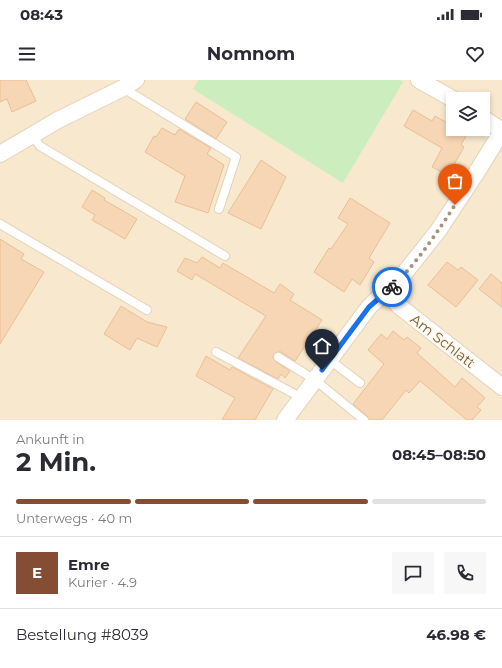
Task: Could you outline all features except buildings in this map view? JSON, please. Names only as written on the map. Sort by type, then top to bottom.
[{"type":"street","points":[[419,80],[446,95]]},
{"type":"street","points":[[0,154],[58,120],[129,84]]},
{"type":"street","points":[[285,420],[369,307],[387,292],[403,275],[438,231],[502,131],[490,123]]},
{"type":"street","name":"Am Schlatt","points":[[387,292],[399,306],[502,387]]},
{"type":"lane","points":[[129,84],[236,157],[219,209]]},
{"type":"lane","points":[[32,135],[40,146],[225,256]]},
{"type":"lane","points":[[0,224],[146,310]]},
{"type":"lane","points":[[216,352],[302,398]]},
{"type":"lane","points":[[278,357],[315,380],[364,420]]},
{"type":"lane","points":[[330,360],[360,383]]},
{"type":"shaded area","points":[[0,80],[502,80],[502,420],[0,420]]},
{"type":"green space","points":[[197,80],[400,80],[403,82],[343,183],[193,89],[198,81]]},
{"type":"way so far","points":[[392,287],[438,231],[455,205]]},
{"type":"route","points":[[322,370],[369,307],[392,287]]}]
